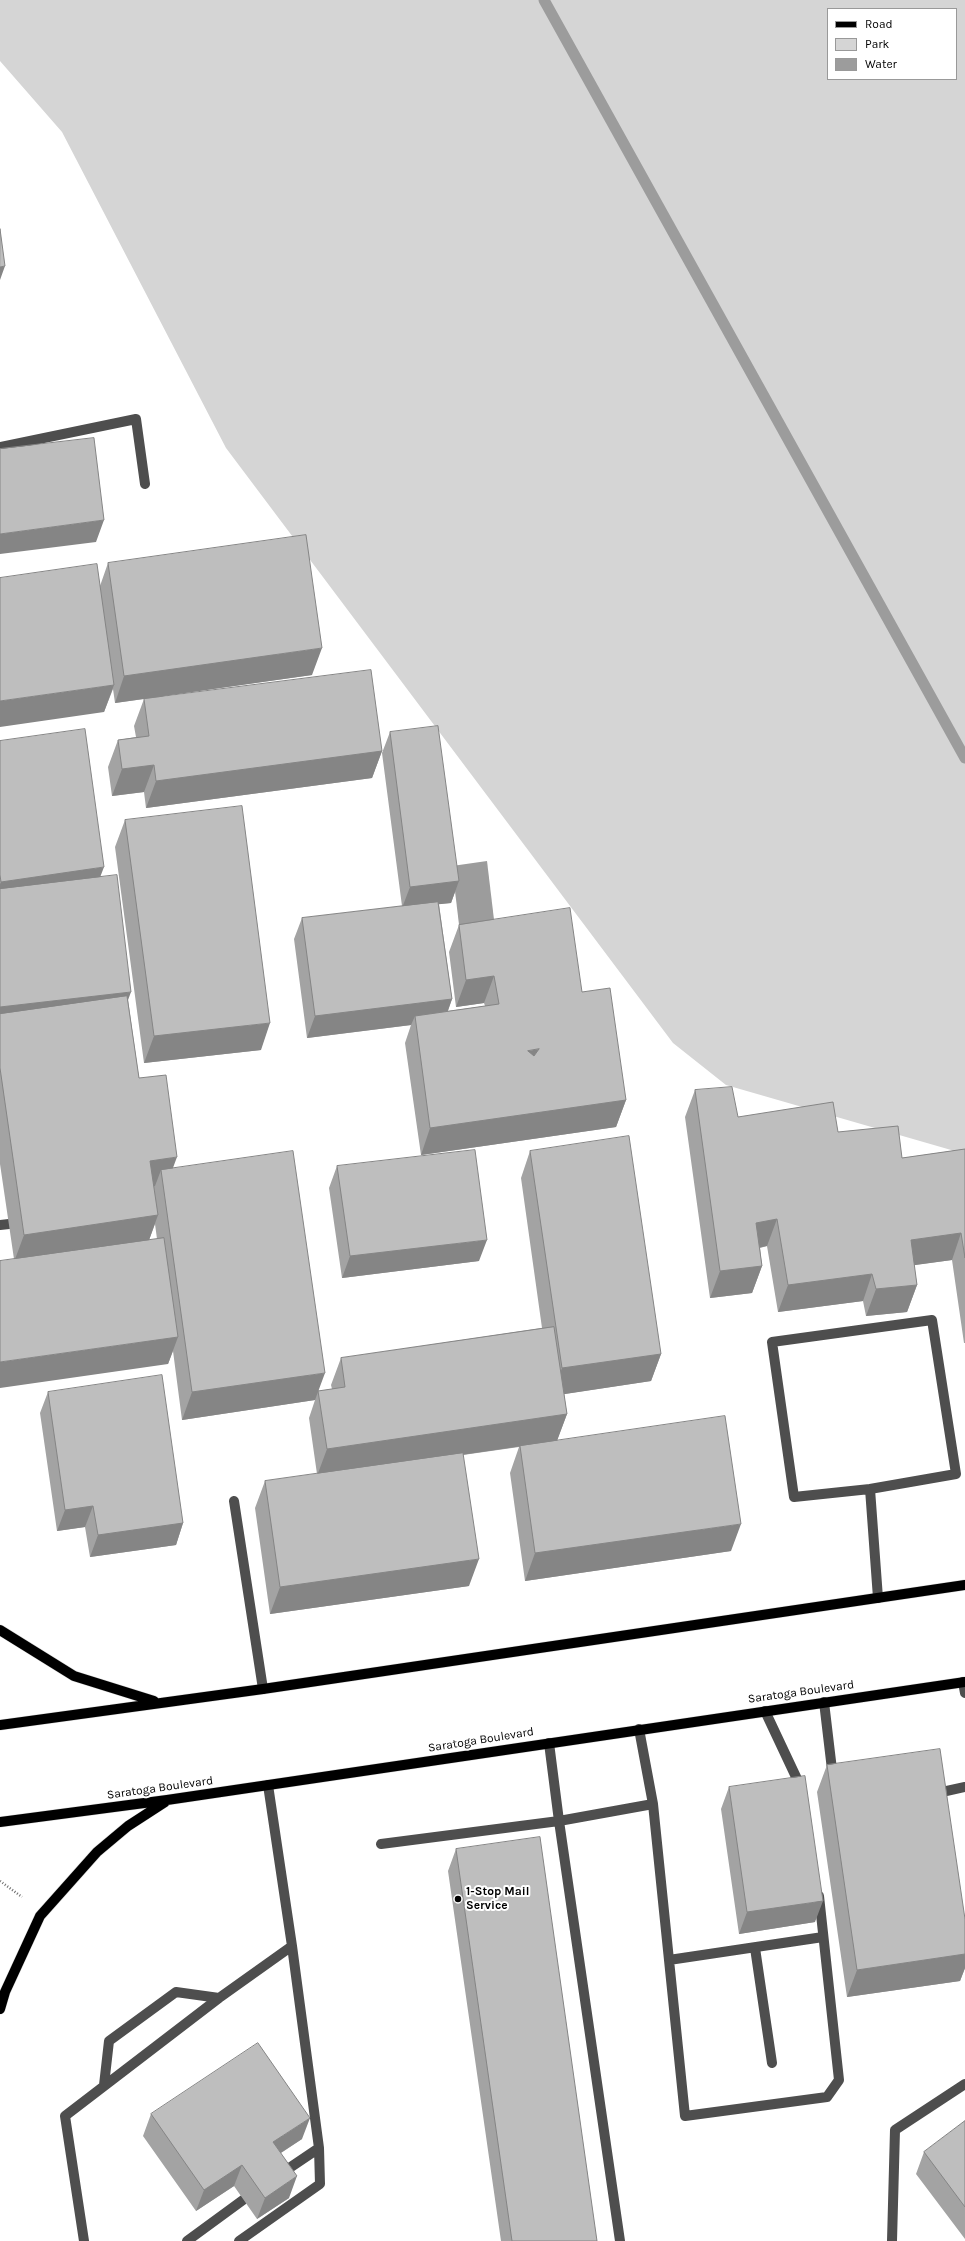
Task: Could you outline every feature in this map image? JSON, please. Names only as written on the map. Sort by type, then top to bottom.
[{"type":"main road","points":[[0,1725],[158,1702],[264,1689],[965,1585]]},
{"type":"main road","points":[[0,1630],[74,1676],[158,1702]]},
{"type":"main road","name":"Saratoga Boulevard","points":[[0,1822],[167,1800],[765,1710],[964,1682]]},
{"type":"main road","points":[[0,2009],[5,1992],[40,1916],[96,1852],[128,1826],[167,1800]]},
{"type":"lane","points":[[0,447],[136,419],[145,484]]},
{"type":"lane","points":[[932,1320],[956,1474],[870,1489],[794,1498],[772,1342],[932,1320]]},
{"type":"lane","points":[[870,1489],[878,1598]]},
{"type":"lane","points":[[234,1501],[264,1689]]},
{"type":"lane","points":[[964,1682],[965,1693]]},
{"type":"lane","points":[[824,1702],[834,1790]]},
{"type":"lane","points":[[765,1710],[797,1779],[802,1801]]},
{"type":"lane","points":[[639,1729],[653,1804],[685,2116],[827,2097],[840,2080],[817,1883]]},
{"type":"lane","points":[[550,1743],[558,1821],[620,2241]]},
{"type":"lane","points":[[240,2241],[320,2184],[319,2148],[292,1946],[268,1785]]},
{"type":"lane","points":[[933,1794],[965,1787]]},
{"type":"lane","points":[[381,1844],[558,1821],[653,1804]]},
{"type":"lane","points":[[669,1960],[823,1937]]},
{"type":"lane","points":[[84,2241],[65,2116],[218,1998],[292,1946]]},
{"type":"lane","points":[[755,1948],[772,2063]]},
{"type":"lane","points":[[104,2085],[109,2041],[176,1992],[218,1998]]},
{"type":"lane","points":[[892,2241],[895,2130],[965,2084]]},
{"type":"lane","points":[[275,2178],[319,2148]]},
{"type":"lane","points":[[188,2241],[243,2200]]},
{"type":"path","points":[[0,1881],[27,1900]]},
{"type":"green space","points":[[0,0],[965,0],[965,1154],[726,1085],[673,1043],[226,448],[62,132],[0,61]]},
{"type":"water","points":[[487,861],[495,928],[460,933],[452,866]]},
{"type":"building","points":[[0,229],[5,266],[0,267]]},
{"type":"building","points":[[94,438],[104,520],[0,534],[0,449]]},
{"type":"building","points":[[306,535],[322,648],[124,676],[108,563]]},
{"type":"building","points":[[97,564],[114,685],[0,701],[0,578]]},
{"type":"building","points":[[371,670],[382,751],[156,781],[154,765],[122,769],[118,740],[149,736],[144,699]]},
{"type":"building","points":[[438,726],[459,881],[410,887],[390,732]]},
{"type":"building","points":[[85,729],[104,867],[1,882],[0,741]]},
{"type":"building","points":[[242,806],[270,1023],[154,1036],[125,820]]},
{"type":"building","points":[[117,875],[131,992],[0,1007],[0,889]]},
{"type":"building","points":[[438,902],[452,999],[315,1016],[302,918]]},
{"type":"building","points":[[570,908],[582,992],[610,988],[626,1100],[430,1128],[415,1016],[499,1004],[494,976],[466,980],[459,925]],"holes":[[[539,1049],[534,1056],[528,1051]]]},
{"type":"building","points":[[127,996],[139,1078],[166,1075],[177,1157],[150,1161],[158,1215],[24,1235],[0,1068],[0,1014]]},
{"type":"building","points":[[732,1087],[738,1117],[833,1102],[838,1132],[898,1126],[902,1158],[965,1149],[965,1258],[961,1233],[911,1240],[917,1285],[876,1289],[872,1274],[788,1285],[777,1219],[756,1223],[762,1266],[720,1271],[695,1090]]},
{"type":"building","points":[[629,1136],[661,1354],[562,1368],[530,1151]]},
{"type":"building","points":[[475,1150],[487,1240],[350,1256],[337,1166]]},
{"type":"building","points":[[293,1151],[325,1373],[192,1392],[161,1170]]},
{"type":"building","points":[[164,1238],[178,1337],[0,1362],[0,1261]]},
{"type":"building","points":[[554,1327],[567,1414],[327,1449],[318,1391],[345,1387],[341,1358]]},
{"type":"building","points":[[162,1375],[183,1523],[98,1535],[93,1506],[65,1510],[48,1392]]},
{"type":"building","points":[[725,1416],[741,1524],[535,1553],[520,1446]]},
{"type":"building","points":[[463,1453],[479,1559],[280,1587],[265,1481]]},
{"type":"building","points":[[940,1749],[965,1919],[965,1954],[857,1970],[827,1765]]},
{"type":"building","points":[[805,1776],[823,1901],[747,1912],[729,1787]]},
{"type":"building","points":[[540,1837],[597,2241],[512,2241],[456,1849]]},
{"type":"building","points":[[258,2043],[310,2118],[273,2142],[297,2176],[265,2198],[242,2165],[204,2190],[151,2114]]},
{"type":"building","points":[[965,2121],[965,2207],[924,2152]]},
{"type":"waterway","points":[[544,0],[965,758]]},
{"type":"place","name":"1-Stop Mail Service","points":[[458,1899]]}]
